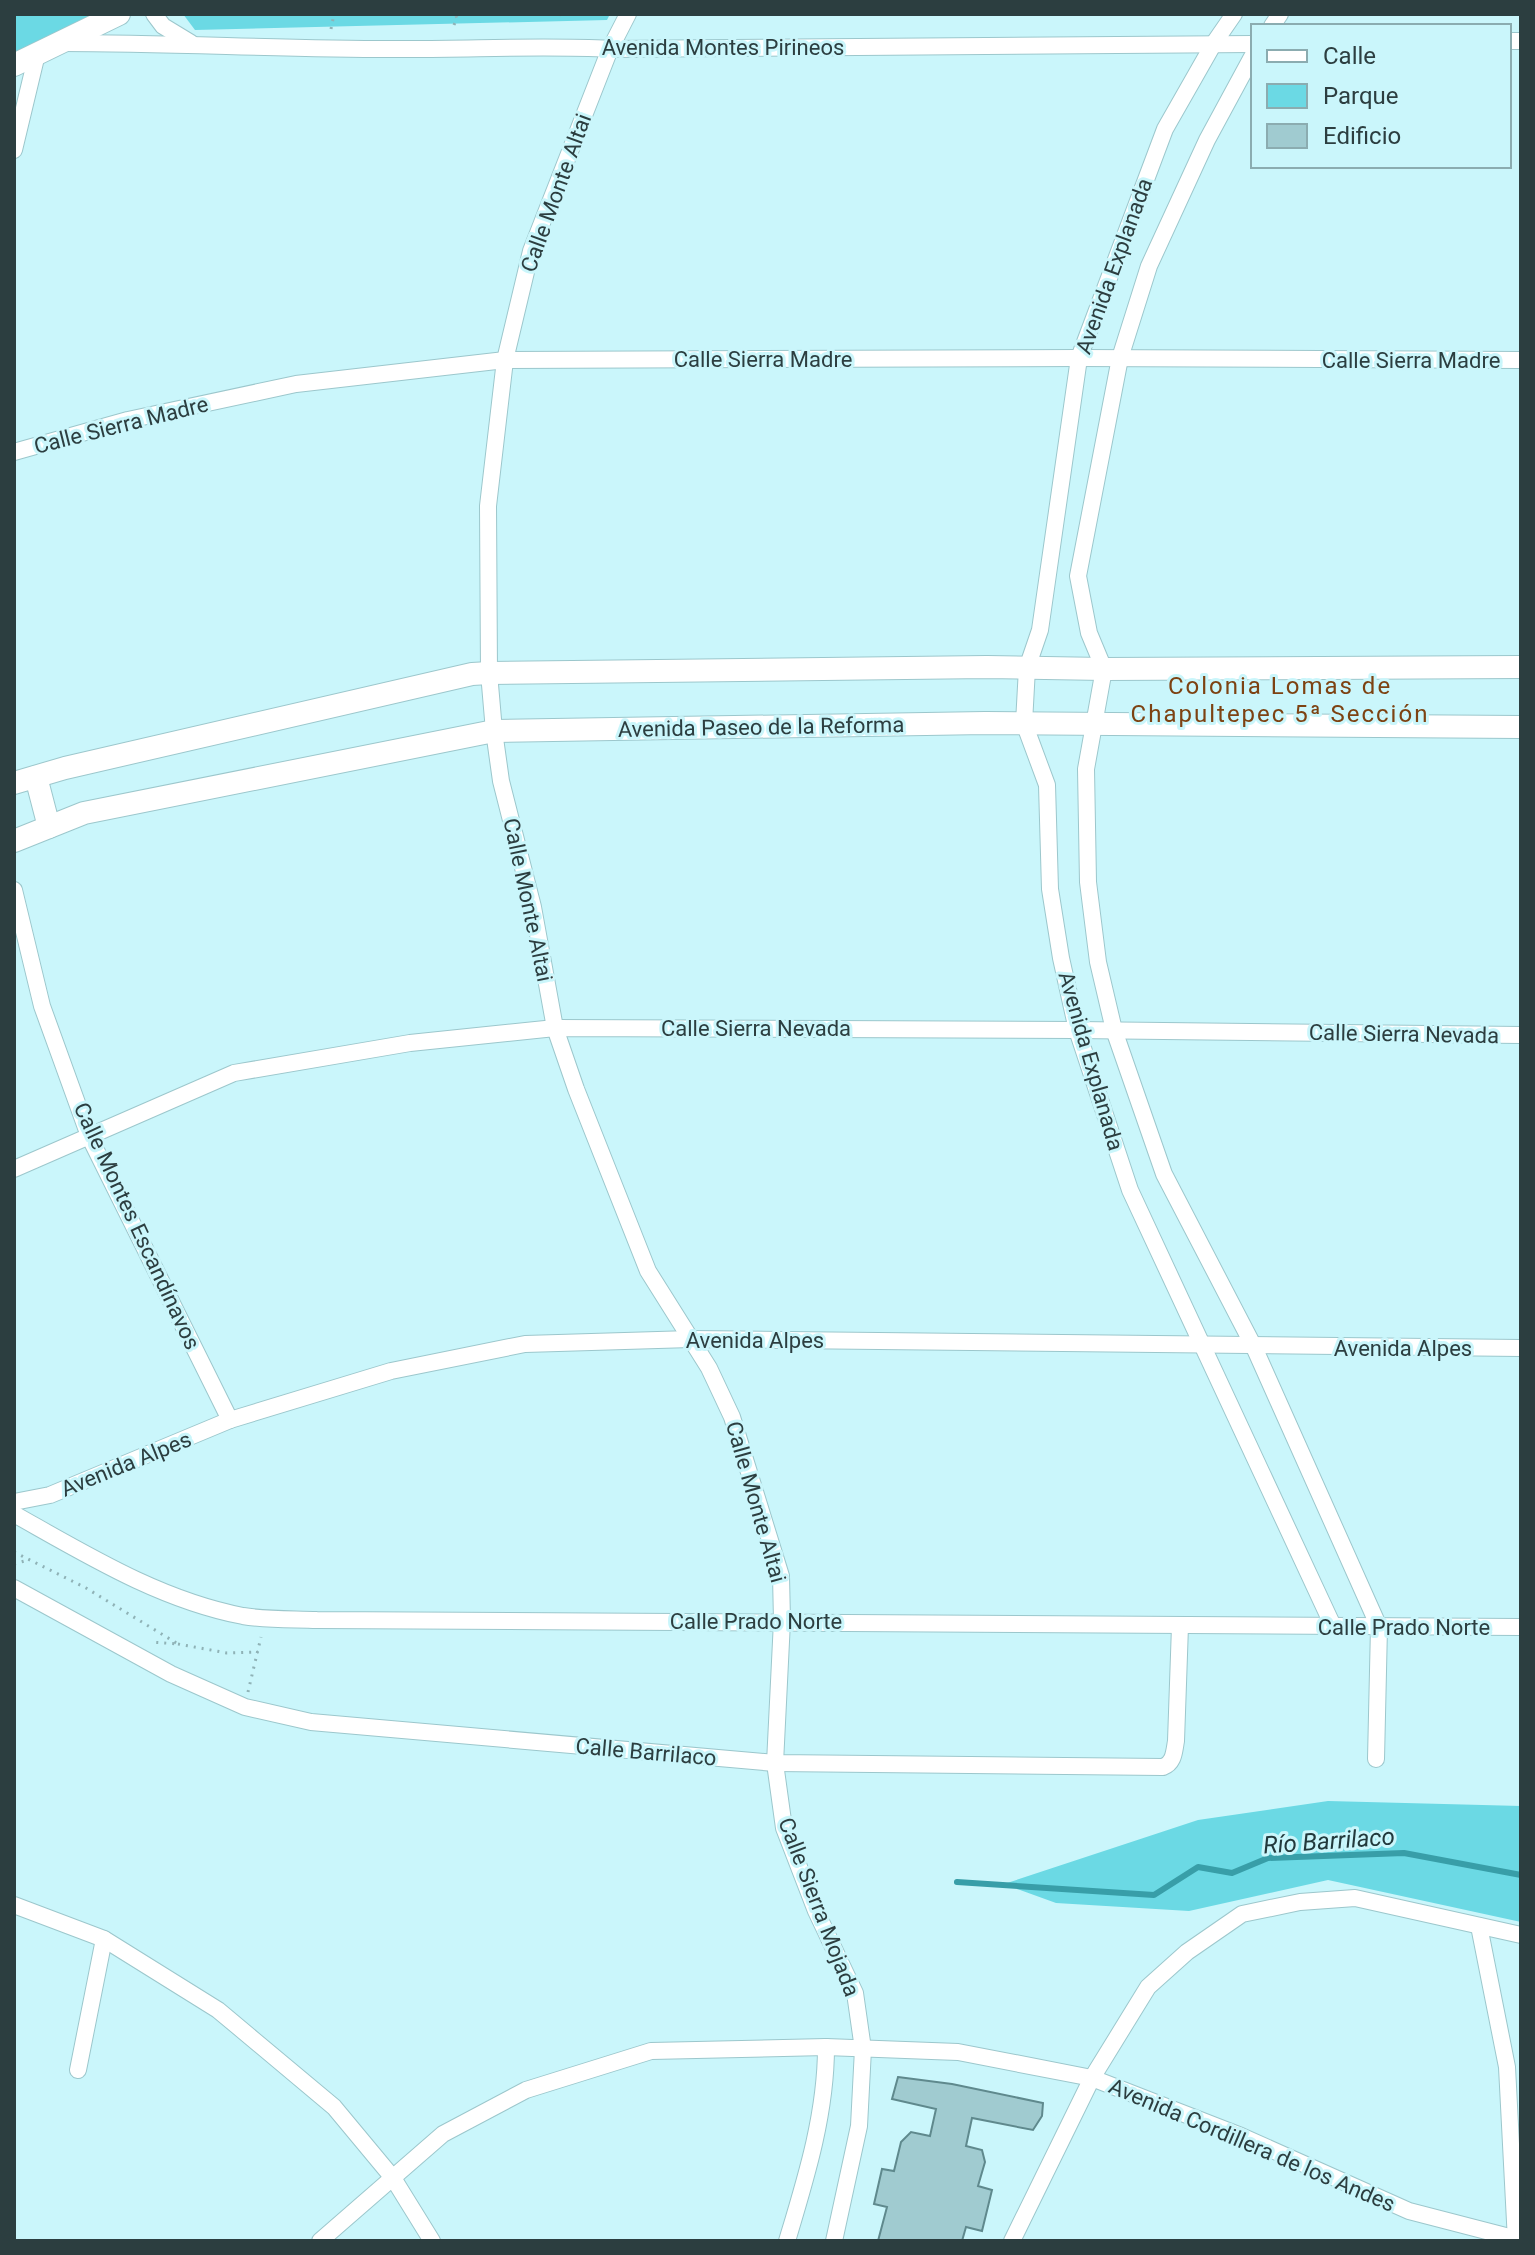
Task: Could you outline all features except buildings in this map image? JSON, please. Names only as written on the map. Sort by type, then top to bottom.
[{"type":"main road","points":[[14,65],[119,14]]},
{"type":"main road","points":[[49,827],[25,780],[489,673],[1521,667]]},
{"type":"main road","name":"Avenida Paseo de la Reforma","points":[[14,841],[84,813],[494,731],[1024,723],[1521,727]]},
{"type":"street","points":[[154,14],[163,26],[192,43]]},
{"type":"street","name":"Calle Monte Altai","points":[[628,14],[610,49],[531,251],[505,360],[488,506],[489,673],[501,781],[533,907],[555,1028],[648,1271],[709,1368],[732,1417],[781,1576],[782,1621],[775,1763]]},
{"type":"street","name":"Avenida Explanada","points":[[1234,14],[1165,129],[1079,358],[1040,630],[1027,668],[1024,723],[1047,785],[1050,889],[1077,1030],[1130,1190],[1333,1626]]},
{"type":"street","name":"Avenida Montes Pirineos","points":[[46,49],[192,43],[358,49],[1251,44]]},
{"type":"street","points":[[14,150],[46,49]]},
{"type":"street","name":"Avenida Explanada","points":[[1251,59],[1207,140],[1149,266],[1120,358],[1078,576],[1089,633],[1104,669],[1086,769],[1088,882],[1098,962],[1114,1030],[1164,1174],[1254,1347],[1379,1627]]},
{"type":"street","name":"Calle Sierra Madre","points":[[14,452],[128,420],[296,384],[505,360],[1521,360]]},
{"type":"street","name":"Calle Montes Escandínavos","points":[[14,890],[42,1006],[89,1136],[230,1420]]},
{"type":"street","name":"Calle Sierra Nevada","points":[[14,1169],[234,1073],[410,1043],[555,1028],[1521,1035]]},
{"type":"street","name":"Avenida Alpes","points":[[14,1502],[50,1495],[230,1420],[391,1371],[525,1344],[691,1339],[1521,1348]]},
{"type":"street","name":"Calle Prado Norte","points":[[14,1514],[121,1573],[188,1602],[246,1616],[317,1620],[1521,1627]]},
{"type":"street","name":"Calle Barrilaco","points":[[14,1588],[171,1674],[245,1707],[311,1722],[775,1763],[1169,1765],[1176,1741],[1180,1626]]},
{"type":"street","points":[[1376,1759],[1379,1627]]},
{"type":"street","name":"Calle Sierra Mojada","points":[[775,1763],[784,1828],[816,1911],[855,1993],[863,2049],[859,2126],[834,2241]]},
{"type":"street","points":[[1012,2241],[1092,2078],[1148,1987],[1187,1952],[1242,1914],[1300,1902],[1355,1898],[1521,1935]]},
{"type":"street","points":[[14,1905],[104,1939],[218,2010],[334,2107],[393,2178],[432,2241]]},
{"type":"street","points":[[1479,1926],[1507,2067],[1518,2240]]},
{"type":"street","points":[[78,2070],[104,1939]]},
{"type":"street","points":[[787,2241],[817,2138],[826,2047]]},
{"type":"street","name":"Avenida Cordillera de los Andes","points":[[320,2241],[443,2134],[526,2090],[651,2051],[826,2047],[958,2052],[1092,2078],[1241,2136],[1409,2211],[1518,2240]]},
{"type":"path","points":[[331,29],[334,14]]},
{"type":"path","points":[[454,25],[455,14]]},
{"type":"path","points":[[561,14],[562,20]]},
{"type":"path","points":[[14,1552],[86,1588],[178,1644]]},
{"type":"path","points":[[14,1564],[28,1560]]},
{"type":"path","points":[[245,1707],[265,1617]]},
{"type":"path","points":[[112,1642],[139,1640],[227,1653],[258,1652]]},
{"type":"green space","points":[[14,14],[92,14],[14,57]]},
{"type":"green space","points":[[183,14],[610,14],[607,20],[195,30]]},
{"type":"green space","points":[[1328,1801],[1521,1806],[1521,1922],[1328,1880],[1189,1911],[1056,1903],[1004,1884],[1198,1820]]},
{"type":"waterway","name":"Río Barrilaco","points":[[957,1882],[1154,1895],[1198,1867],[1232,1873],[1268,1858],[1404,1853],[1521,1875]]},
{"type":"district","name":"Colonia Lomas de Chapultepec 5ª Sección","points":[[1280,700]]}]
